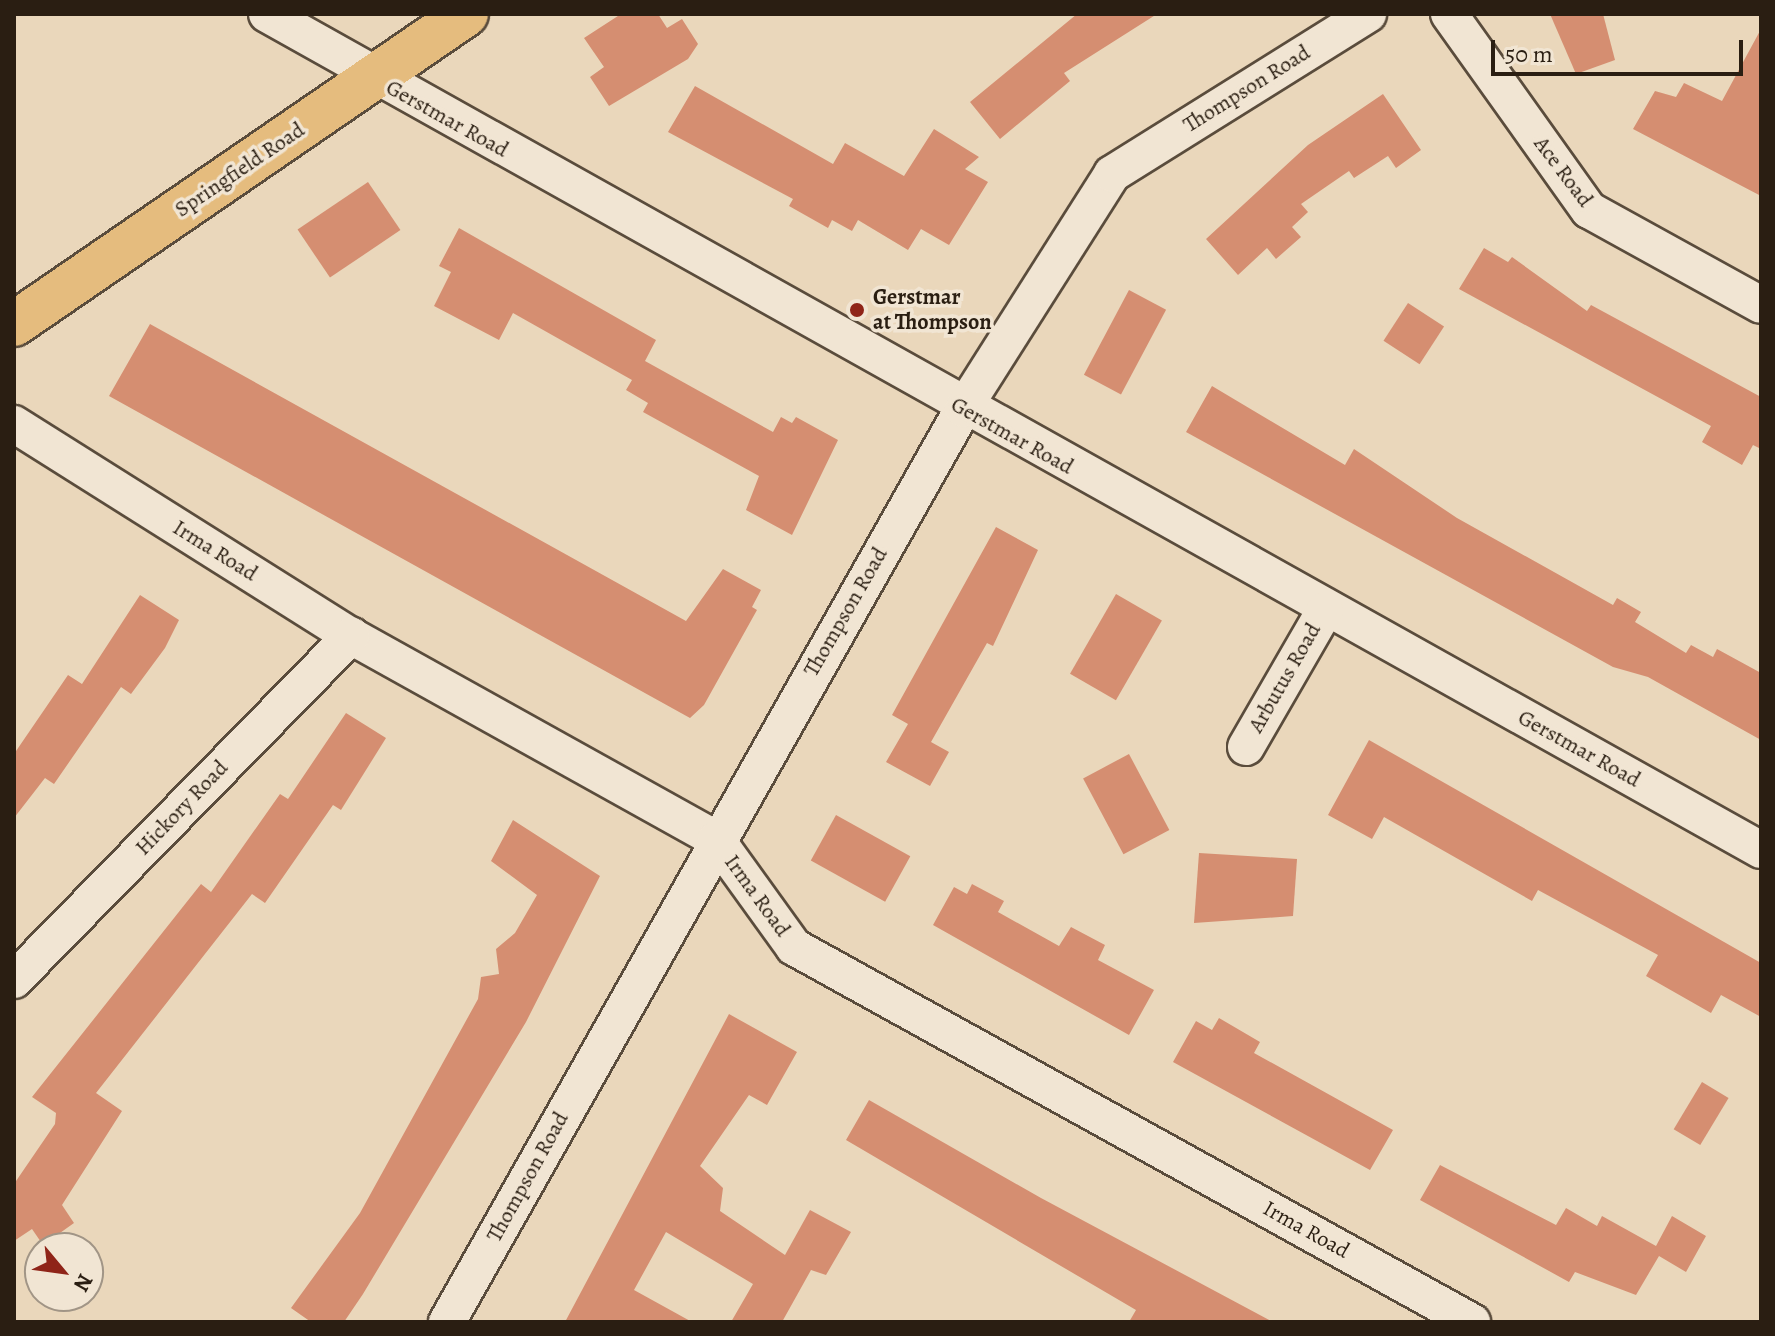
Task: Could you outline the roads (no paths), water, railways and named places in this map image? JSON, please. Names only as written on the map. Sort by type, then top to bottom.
[{"type":"main road","name":"Springfield Road","points":[[14,324],[466,14]]},
{"type":"street","name":"Gerstmar Road","points":[[267,14],[374,78],[963,409],[1761,850]]},
{"type":"street","name":"Thompson Road","points":[[447,1322],[716,839],[963,409],[1112,174],[1368,14]]},
{"type":"street","name":"Ace Road","points":[[1449,14],[1589,210],[1761,305]]},
{"type":"street","name":"Irma Road","points":[[14,424],[351,636],[716,839],[794,947],[1472,1322]]},
{"type":"street","name":"Arbutus Road","points":[[1246,747],[1325,610]]},
{"type":"street","name":"Hickory Road","points":[[14,980],[351,636]]},
{"type":"place","name":"Gerstmar at Thompson","points":[[857,310]]}]
